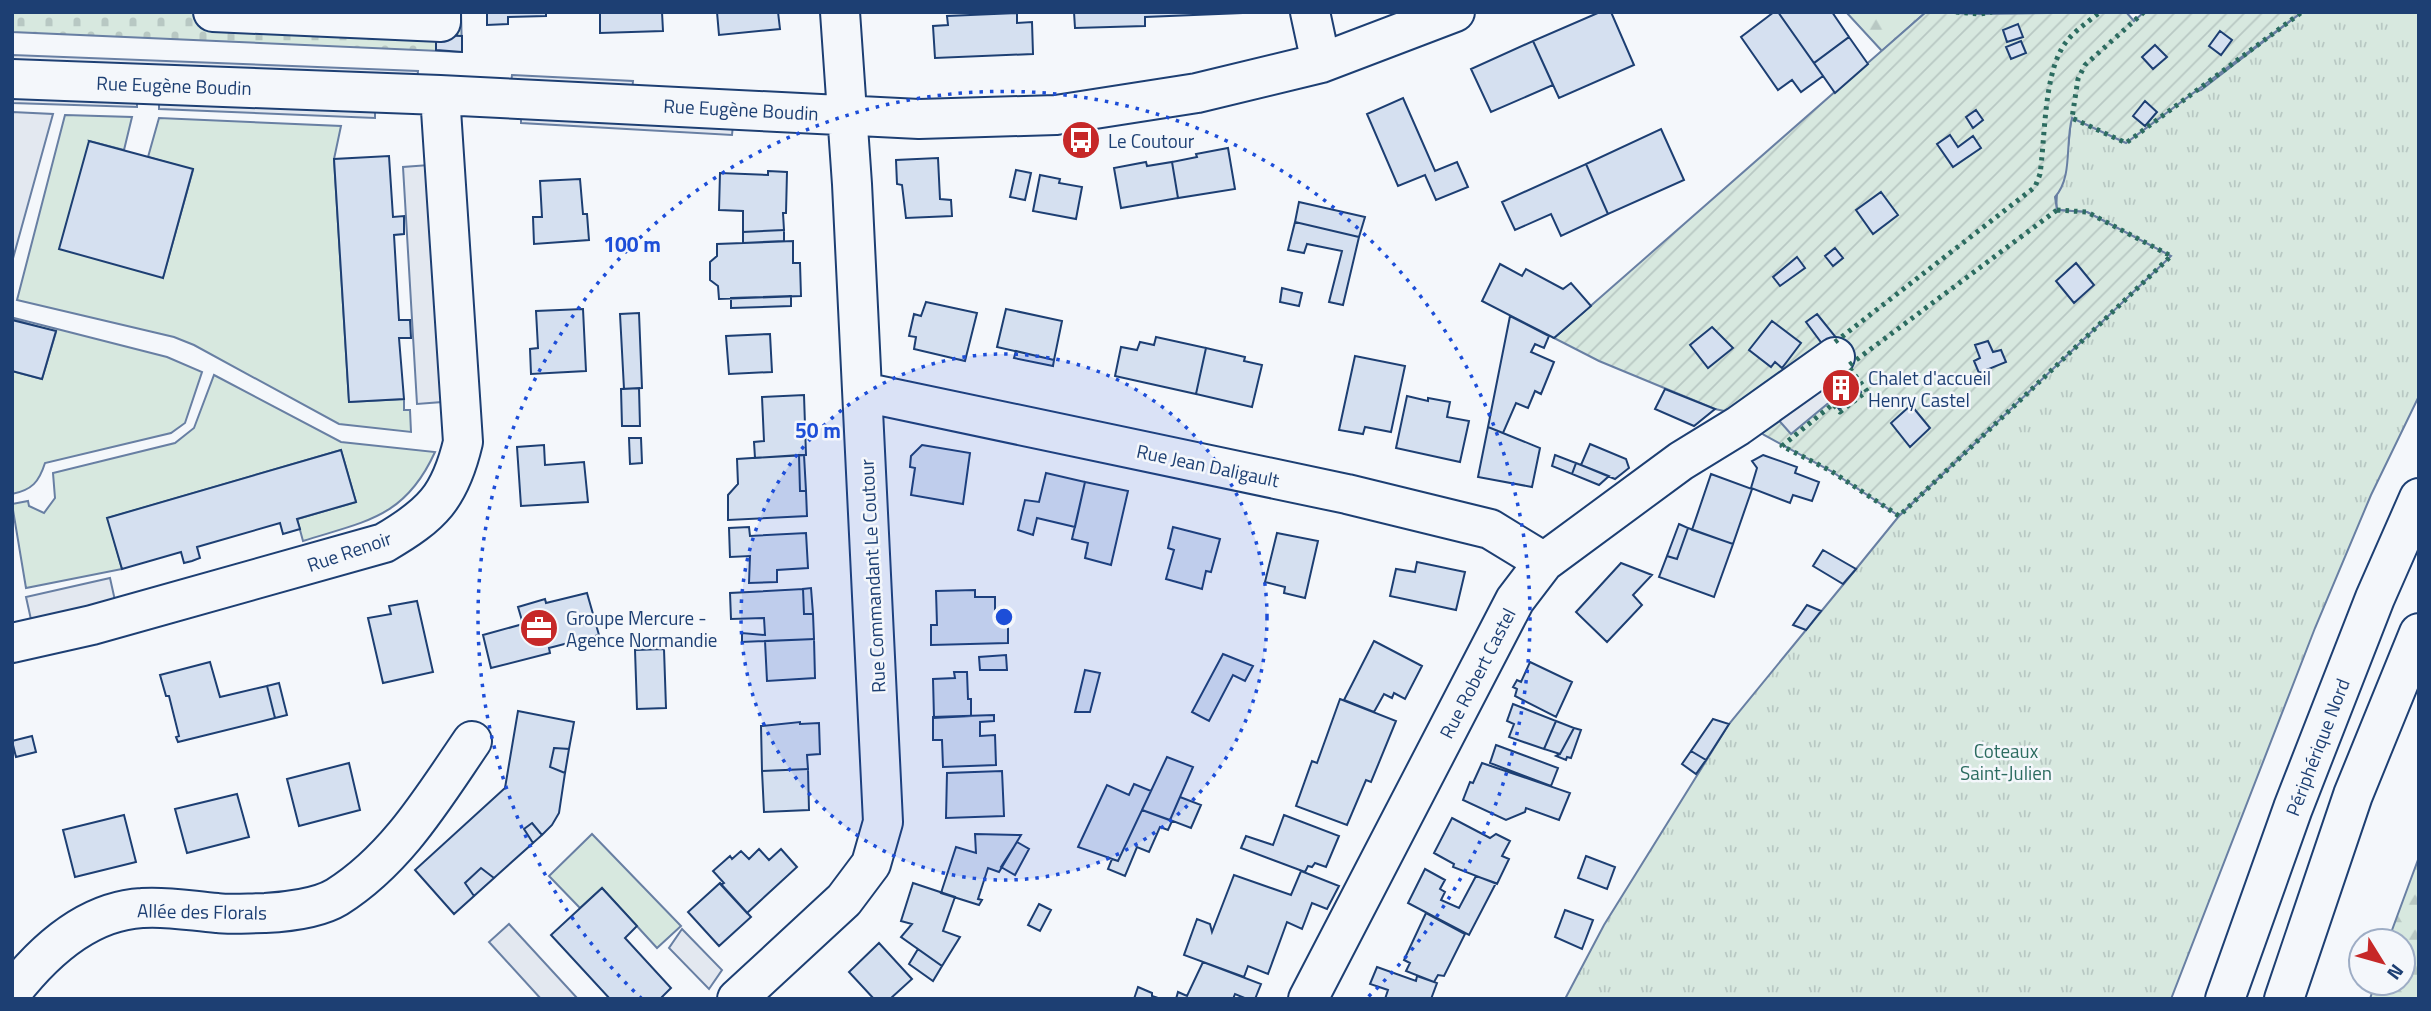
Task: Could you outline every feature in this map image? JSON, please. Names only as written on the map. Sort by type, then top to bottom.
[{"type":"main road","points":[[214,12],[441,22],[441,12]]},
{"type":"main road","name":"Rue Commandant Le Coutour","points":[[737,999],[844,900],[871,864],[883,822],[863,392],[840,12]]},
{"type":"main road","points":[[1310,12],[1321,63]]},
{"type":"main road","name":"Rue Eugène Boudin","points":[[12,79],[440,94],[848,127],[919,119],[1056,115],[1197,93],[1321,63],[1455,12]]},
{"type":"main road","name":"Rue Renoir","points":[[12,643],[106,621],[384,543],[423,517],[439,502],[450,484],[463,442],[440,94]]},
{"type":"main road","name":"Rue Robert Castel","points":[[1308,999],[1515,600],[1544,562],[1681,461],[1738,426],[1835,357]]},
{"type":"main road","name":"Rue Jean Daligault","points":[[863,392],[1333,491],[1490,529],[1544,562]]},
{"type":"main road","name":"Périphérique Nord","points":[[2225,999],[2293,807],[2375,598],[2419,498]]},
{"type":"main road","points":[[2284,999],[2353,795],[2419,633]]},
{"type":"main road","name":"Allée des Florals","points":[[12,992],[55,944],[108,915],[140,908],[220,914],[289,912],[335,898],[383,861],[416,824],[472,741]]},
{"type":"green space","points":[[12,12],[461,12],[462,52],[12,32]]},
{"type":"green space","points":[[1846,12],[1926,12],[1882,51]]},
{"type":"green space","points":[[1926,12],[2126,12],[2134,21],[2144,12],[2302,12],[2126,143],[2072,118],[2064,180],[2055,197],[2057,210],[2087,212],[2171,256],[1899,516],[1831,471],[1764,435],[1738,414],[1715,409],[1599,361],[1554,338]]},
{"type":"green space","name":"Coteaux Saint-Julien","points":[[2302,12],[2419,12],[2419,396],[2371,495],[2315,628],[2171,999],[1565,999],[1604,925],[1729,724],[1899,516],[2170,256],[2087,212],[2057,210],[2057,194],[2067,155],[2072,118],[2201,90]]},
{"type":"green space","points":[[65,115],[132,117],[124,150],[89,141],[163,277],[193,170],[148,157],[159,118],[341,126],[334,159],[349,402],[404,399],[404,410],[410,410],[411,432],[339,424],[194,345],[174,337],[17,300]]},
{"type":"green space","points":[[14,318],[167,357],[202,372],[185,423],[171,433],[45,463],[34,484],[12,494],[12,371],[42,379],[56,332]]},
{"type":"green space","points":[[214,375],[341,442],[435,452],[411,491],[397,504],[381,514],[346,528],[303,541],[297,519],[356,502],[341,450],[108,518],[122,569],[26,588],[12,504],[28,501],[29,506],[44,513],[55,498],[53,473],[175,443],[194,428]]},
{"type":"green space","points":[[592,834],[681,926],[657,948],[602,888],[580,908],[549,876]]},
{"type":"green space","points":[[2419,857],[2419,999],[2370,999],[2417,997],[2417,927],[2393,927]]},
{"type":"shaded area","points":[[12,55],[418,71],[417,81],[12,65]]},
{"type":"shaded area","points":[[512,75],[633,81],[632,91],[511,84]]},
{"type":"shaded area","points":[[12,93],[137,97],[137,107],[12,103]]},
{"type":"shaded area","points":[[159,99],[375,108],[375,118],[159,109]]},
{"type":"shaded area","points":[[12,112],[53,114],[12,262]]},
{"type":"shaded area","points":[[521,113],[733,125],[732,135],[521,123]]},
{"type":"shaded area","points":[[429,165],[442,402],[417,404],[403,167]]},
{"type":"shaded area","points":[[1817,382],[1832,400],[1791,434],[1775,416]]},
{"type":"shaded area","points":[[110,578],[116,605],[32,624],[26,597]]},
{"type":"shaded area","points":[[509,924],[578,999],[541,999],[489,942]]},
{"type":"shaded area","points":[[682,929],[722,970],[709,989],[669,948]]},
{"type":"building","points":[[487,12],[546,12],[546,16],[508,17],[508,24],[487,25]]},
{"type":"building","points":[[600,12],[662,12],[663,31],[600,33]]},
{"type":"building","points":[[717,12],[778,12],[780,29],[719,35]]},
{"type":"building","points":[[1074,12],[1242,13],[1145,17],[1145,26],[1075,28]]},
{"type":"building","points":[[1600,12],[1611,12],[1634,65],[1559,98],[1533,41]]},
{"type":"building","points":[[1774,12],[1778,12],[1823,76],[1801,92],[1792,80],[1778,90],[1741,37]]},
{"type":"building","points":[[1778,12],[1832,12],[1849,37],[1814,63]]},
{"type":"building","points":[[1017,13],[1017,23],[1032,22],[1033,54],[935,58],[933,26],[948,25],[947,16]]},
{"type":"building","points":[[2018,24],[2023,37],[2007,42],[2003,30]]},
{"type":"building","points":[[2220,31],[2232,40],[2221,55],[2209,46]]},
{"type":"building","points":[[436,35],[462,36],[462,52],[436,50]]},
{"type":"building","points":[[1849,37],[1868,64],[1835,93],[1814,63]]},
{"type":"building","points":[[1533,41],[1553,85],[1491,112],[1471,69]]},
{"type":"building","points":[[2021,41],[2026,53],[2011,59],[2006,47]]},
{"type":"building","points":[[2155,45],[2167,57],[2153,69],[2142,57]]},
{"type":"building","points":[[1403,98],[1435,171],[1457,162],[1468,187],[1436,200],[1425,175],[1398,186],[1367,114]]},
{"type":"building","points":[[2145,101],[2157,112],[2145,126],[2133,116]]},
{"type":"building","points":[[1976,110],[1983,120],[1973,128],[1966,117]]},
{"type":"building","points":[[1661,129],[1684,180],[1608,214],[1586,164]]},
{"type":"building","points":[[1950,135],[1958,147],[1973,136],[1981,148],[1953,167],[1937,144]]},
{"type":"building","points":[[89,141],[193,169],[163,278],[59,249]]},
{"type":"building","points":[[1228,148],[1235,189],[1178,198],[1172,162]]},
{"type":"building","points":[[389,156],[393,217],[404,216],[404,234],[394,235],[399,320],[410,320],[411,338],[399,338],[404,399],[349,402],[334,159]]},
{"type":"building","points":[[938,158],[940,199],[951,200],[952,216],[906,218],[902,185],[897,184],[896,160]]},
{"type":"building","points":[[1146,162],[1147,166],[1172,162],[1178,198],[1121,208],[1114,168]]},
{"type":"building","points":[[1586,164],[1608,214],[1561,236],[1551,214],[1515,230],[1502,202]]},
{"type":"building","points":[[1016,170],[1031,173],[1025,200],[1010,197]]},
{"type":"building","points":[[768,171],[787,172],[784,230],[743,232],[743,211],[719,210],[720,173],[768,175]]},
{"type":"building","points":[[1040,175],[1060,179],[1059,183],[1082,187],[1076,219],[1033,211]]},
{"type":"building","points":[[580,179],[583,214],[587,214],[589,240],[534,244],[533,217],[542,217],[540,181]]},
{"type":"building","points":[[1881,192],[1898,215],[1873,234],[1856,210]]},
{"type":"building","points":[[1299,202],[1365,217],[1359,237],[1295,222]]},
{"type":"building","points":[[1295,222],[1359,237],[1343,305],[1329,302],[1342,251],[1307,244],[1304,253],[1288,250]]},
{"type":"building","points":[[784,230],[784,241],[743,243],[743,232]]},
{"type":"building","points":[[793,241],[793,263],[800,263],[801,296],[719,299],[718,286],[710,280],[710,262],[717,256],[717,244]]},
{"type":"building","points":[[1835,248],[1843,258],[1833,266],[1825,256]]},
{"type":"building","points":[[1797,257],[1805,268],[1780,286],[1773,277]]},
{"type":"building","points":[[2076,263],[2094,285],[2074,303],[2056,281]]},
{"type":"building","points":[[1500,264],[1522,276],[1526,269],[1563,289],[1571,283],[1591,306],[1554,338],[1482,301]]},
{"type":"building","points":[[1282,288],[1302,293],[1299,306],[1280,302]]},
{"type":"building","points":[[791,296],[791,306],[731,308],[731,298]]},
{"type":"building","points":[[926,302],[977,313],[965,361],[914,349],[916,337],[909,336],[914,314],[921,316]]},
{"type":"building","points":[[583,309],[586,371],[531,374],[530,349],[538,348],[536,311]]},
{"type":"building","points":[[1006,309],[1062,321],[1054,360],[997,347]]},
{"type":"building","points":[[639,313],[642,388],[624,389],[620,314]]},
{"type":"building","points":[[1817,314],[1838,340],[1826,349],[1806,322]]},
{"type":"building","points":[[1510,316],[1549,336],[1544,348],[1535,344],[1531,352],[1554,362],[1541,394],[1535,391],[1528,408],[1516,403],[1503,433],[1488,427]]},
{"type":"building","points":[[12,320],[56,331],[42,379],[12,371]]},
{"type":"building","points":[[1772,321],[1801,343],[1782,368],[1775,362],[1771,367],[1749,350]]},
{"type":"building","points":[[1712,327],[1733,348],[1708,368],[1690,345]]},
{"type":"building","points":[[770,334],[772,372],[729,374],[726,336]]},
{"type":"building","points":[[1156,337],[1206,348],[1196,394],[1115,376],[1121,347],[1137,350],[1140,342],[1154,345]]},
{"type":"building","points":[[1988,341],[1993,352],[2001,350],[2006,362],[1979,373],[1974,361],[1980,358],[1975,345]]},
{"type":"building","points":[[1206,348],[1245,357],[1244,361],[1262,365],[1252,407],[1196,394]]},
{"type":"building","points":[[1016,351],[1054,360],[1053,366],[1014,358]]},
{"type":"building","points":[[1355,356],[1405,366],[1391,432],[1365,427],[1363,434],[1339,430]]},
{"type":"building","name":"Chalet d'accueil Henry Castel","points":[[1843,368],[1861,392],[1839,409],[1821,384]]},
{"type":"building","points":[[639,388],[640,426],[622,426],[621,389]]},
{"type":"building","points":[[1665,389],[1715,409],[1694,426],[1655,409]]},
{"type":"building","points":[[804,395],[806,455],[755,458],[754,442],[764,441],[762,397]]},
{"type":"building","points":[[1407,396],[1450,402],[1447,417],[1469,421],[1460,462],[1396,448]]},
{"type":"building","points":[[1911,405],[1930,428],[1910,447],[1891,423]]},
{"type":"building","points":[[1488,427],[1540,448],[1532,487],[1478,477]]},
{"type":"building","points":[[629,438],[641,438],[642,463],[630,464]]},
{"type":"building","points":[[1590,444],[1626,459],[1629,468],[1615,479],[1581,465]]},
{"type":"building","points":[[544,445],[545,465],[584,462],[588,502],[521,506],[517,447]]},
{"type":"building","points":[[922,445],[970,453],[963,504],[911,495],[915,468],[910,467],[911,456]]},
{"type":"building","points":[[341,450],[356,502],[297,519],[300,529],[283,534],[280,523],[197,547],[200,558],[192,561],[184,563],[181,552],[122,569],[107,518]]},
{"type":"building","points":[[799,455],[804,455],[806,491],[800,491]]},
{"type":"building","points":[[799,455],[800,491],[806,491],[807,516],[728,520],[728,495],[738,484],[737,459]]},
{"type":"building","points":[[1555,455],[1576,463],[1572,474],[1552,466]]},
{"type":"building","points":[[1763,455],[1797,467],[1795,473],[1819,482],[1812,501],[1793,495],[1790,503],[1751,488],[1757,468],[1752,461]]},
{"type":"building","points":[[1576,463],[1609,476],[1599,485],[1572,474]]},
{"type":"building","points":[[1046,473],[1085,482],[1075,527],[1037,518],[1033,535],[1018,530],[1025,500],[1039,502]]},
{"type":"building","points":[[1711,474],[1752,489],[1733,544],[1692,530]]},
{"type":"building","points":[[1085,482],[1128,491],[1111,565],[1085,558],[1088,543],[1072,539]]},
{"type":"building","points":[[1679,524],[1688,528],[1677,559],[1667,556]]},
{"type":"building","points":[[749,527],[750,536],[806,533],[808,568],[777,570],[777,582],[749,583],[750,556],[730,557],[729,528]]},
{"type":"building","points":[[1173,527],[1220,539],[1211,572],[1206,571],[1202,589],[1166,579],[1174,550],[1168,548]]},
{"type":"building","points":[[1688,528],[1733,544],[1714,597],[1659,577],[1667,556],[1677,559]]},
{"type":"building","points":[[1277,533],[1318,541],[1305,598],[1284,593],[1285,587],[1265,582]]},
{"type":"building","points":[[1823,550],[1856,569],[1843,584],[1813,566]]},
{"type":"building","points":[[1417,562],[1465,572],[1456,610],[1390,596],[1396,569],[1415,572]]},
{"type":"building","points":[[1621,563],[1652,575],[1633,595],[1642,605],[1607,642],[1576,612]]},
{"type":"building","points":[[811,588],[813,614],[804,614],[803,589]]},
{"type":"building","points":[[803,589],[804,614],[813,614],[814,639],[742,642],[742,633],[765,635],[764,618],[731,619],[730,593]]},
{"type":"building","points":[[975,590],[975,597],[995,597],[995,620],[1008,620],[1008,643],[931,645],[931,625],[937,625],[936,591]]},
{"type":"building","points":[[587,593],[599,635],[549,648],[550,653],[491,668],[483,635],[523,624],[518,607],[545,599],[546,603]]},
{"type":"building","points":[[417,601],[433,672],[383,683],[368,618],[391,614],[389,606]]},
{"type":"building","points":[[1807,605],[1821,611],[1806,630],[1793,625]]},
{"type":"building","points":[[814,639],[815,678],[767,681],[765,641]]},
{"type":"building","points":[[1374,641],[1422,666],[1405,699],[1394,693],[1392,698],[1384,694],[1374,712],[1344,700]]},
{"type":"building","points":[[664,649],[666,708],[637,709],[635,650]]},
{"type":"building","points":[[1223,654],[1253,666],[1245,681],[1233,675],[1209,721],[1192,712]]},
{"type":"building","points":[[1006,655],[1007,670],[980,670],[979,657]]},
{"type":"building","points":[[210,662],[220,697],[267,686],[275,718],[178,742],[176,737],[179,736],[169,696],[166,696],[160,675]]},
{"type":"building","points":[[1530,662],[1572,682],[1556,717],[1515,696],[1517,689],[1513,687],[1517,680],[1521,682]]},
{"type":"building","points":[[1085,670],[1100,673],[1090,712],[1075,712]]},
{"type":"building","points":[[954,672],[967,672],[971,716],[934,718],[933,679],[955,678]]},
{"type":"building","points":[[279,683],[287,715],[275,718],[267,686]]},
{"type":"building","points":[[1340,699],[1396,721],[1371,782],[1366,780],[1347,825],[1296,806],[1312,761],[1317,763]]},
{"type":"building","points":[[1513,704],[1556,721],[1544,749],[1509,737],[1514,724],[1507,721]]},
{"type":"building","points":[[518,711],[574,722],[569,749],[554,748],[550,767],[565,773],[559,813],[542,835],[532,823],[524,829],[533,843],[494,878],[481,868],[465,883],[474,896],[454,914],[415,870],[505,788]]},
{"type":"building","points":[[994,715],[994,721],[980,722],[980,736],[995,735],[996,765],[943,767],[942,740],[933,740],[933,717]]},
{"type":"building","points":[[1713,719],[1729,724],[1706,760],[1691,751]]},
{"type":"building","points":[[1556,721],[1574,728],[1560,754],[1544,749]]},
{"type":"building","points":[[819,723],[820,754],[807,755],[808,769],[762,771],[761,726]]},
{"type":"building","points":[[1574,728],[1581,730],[1571,758],[1567,757],[1566,760],[1556,756],[1560,754]]},
{"type":"building","points":[[32,736],[36,752],[16,757],[12,741]]},
{"type":"building","points":[[1496,745],[1558,768],[1551,786],[1490,763]]},
{"type":"building","points":[[554,748],[569,749],[565,773],[550,767]]},
{"type":"building","points":[[1691,751],[1706,760],[1696,774],[1682,764]]},
{"type":"building","points":[[1167,757],[1193,767],[1170,820],[1142,810]]},
{"type":"building","points":[[349,763],[360,810],[299,826],[287,779]]},
{"type":"building","points":[[1482,763],[1570,793],[1559,820],[1526,808],[1525,812],[1506,820],[1463,800]]},
{"type":"building","points":[[808,769],[809,810],[764,812],[762,771]]},
{"type":"building","points":[[1002,771],[1004,816],[946,818],[947,773]]},
{"type":"building","points":[[1134,784],[1151,791],[1118,861],[1078,847],[1107,785],[1129,795]]},
{"type":"building","points":[[237,794],[249,837],[187,853],[175,809]]},
{"type":"building","points":[[1180,797],[1201,805],[1191,828],[1170,820]]},
{"type":"building","points":[[1142,810],[1172,821],[1168,830],[1160,827],[1149,852],[1137,847],[1125,876],[1108,869],[1112,859],[1118,861]]},
{"type":"building","points":[[124,815],[136,862],[75,877],[63,830]]},
{"type":"building","points":[[1284,815],[1339,836],[1326,867],[1315,863],[1312,867],[1308,866],[1305,872],[1241,848],[1246,836],[1273,845]]},
{"type":"building","points":[[1452,818],[1490,838],[1496,834],[1510,841],[1502,856],[1509,859],[1497,884],[1453,867],[1454,864],[1434,853]]},
{"type":"building","points":[[532,823],[542,835],[533,843],[524,829]]},
{"type":"building","points":[[975,834],[1021,835],[999,872],[988,868],[978,899],[982,900],[979,905],[941,893],[956,847],[976,853]]},
{"type":"building","points":[[1017,842],[1029,849],[1015,875],[1001,867]]},
{"type":"building","points":[[759,849],[769,860],[781,849],[797,867],[747,913],[721,885],[724,883],[713,871],[730,856],[732,859],[741,851],[749,859]]},
{"type":"building","points":[[1586,856],[1615,867],[1607,889],[1578,878]]},
{"type":"building","points":[[481,868],[494,878],[474,896],[465,883]]},
{"type":"building","points":[[1425,869],[1445,880],[1440,889],[1445,892],[1441,900],[1459,908],[1476,876],[1496,883],[1469,935],[1408,903]]},
{"type":"building","points":[[1301,871],[1339,886],[1327,909],[1312,903],[1302,929],[1287,922],[1268,974],[1248,966],[1244,977],[1184,955],[1197,919],[1210,924],[1212,932],[1234,875],[1291,895]]},
{"type":"building","points":[[720,883],[751,917],[719,946],[688,912]]},
{"type":"building","points":[[913,883],[955,897],[943,931],[960,937],[942,966],[901,937],[912,924],[901,921]]},
{"type":"building","points":[[602,888],[637,926],[625,938],[671,988],[660,999],[610,999],[551,935]]},
{"type":"building","points":[[1039,904],[1051,910],[1040,931],[1028,925]]},
{"type":"building","points":[[1565,910],[1593,920],[1582,949],[1555,937]]},
{"type":"building","points":[[1426,913],[1465,934],[1444,976],[1438,975],[1434,982],[1406,971],[1410,963],[1404,960]]},
{"type":"building","points":[[879,943],[912,979],[890,999],[874,999],[849,972]]},
{"type":"building","points":[[918,949],[942,966],[933,981],[909,964]]},
{"type":"building","points":[[1203,962],[1261,984],[1255,999],[1235,994],[1233,999],[1176,999],[1178,992],[1187,996]]},
{"type":"building","points":[[1377,967],[1416,981],[1417,976],[1437,983],[1431,999],[1385,999],[1388,990],[1370,984]]},
{"type":"building","points":[[1138,987],[1152,993],[1152,996],[1161,999],[1134,999]]},
{"type":"hedge","points":[[1956,12],[1992,12]]},
{"type":"hedge","points":[[1835,342],[2035,187],[2040,174],[2048,93],[2055,63],[2069,39],[2100,12]]},
{"type":"hedge","points":[[2144,12],[2085,65],[2078,79],[2072,118],[2126,143],[2302,12]]},
{"type":"hedge","points":[[2057,210],[2087,212],[2171,256],[1899,516],[1831,471],[1782,446],[1833,404],[1840,412],[1867,391],[1848,366],[2057,210]]},
{"type":"place","name":"Le Coutour","points":[[1081,140]]},
{"type":"place","name":"Chalet d'accueil Henry Castel","points":[[1841,388]]},
{"type":"place","name":"Groupe Mercure - Agence Normandie","points":[[539,628]]}]
